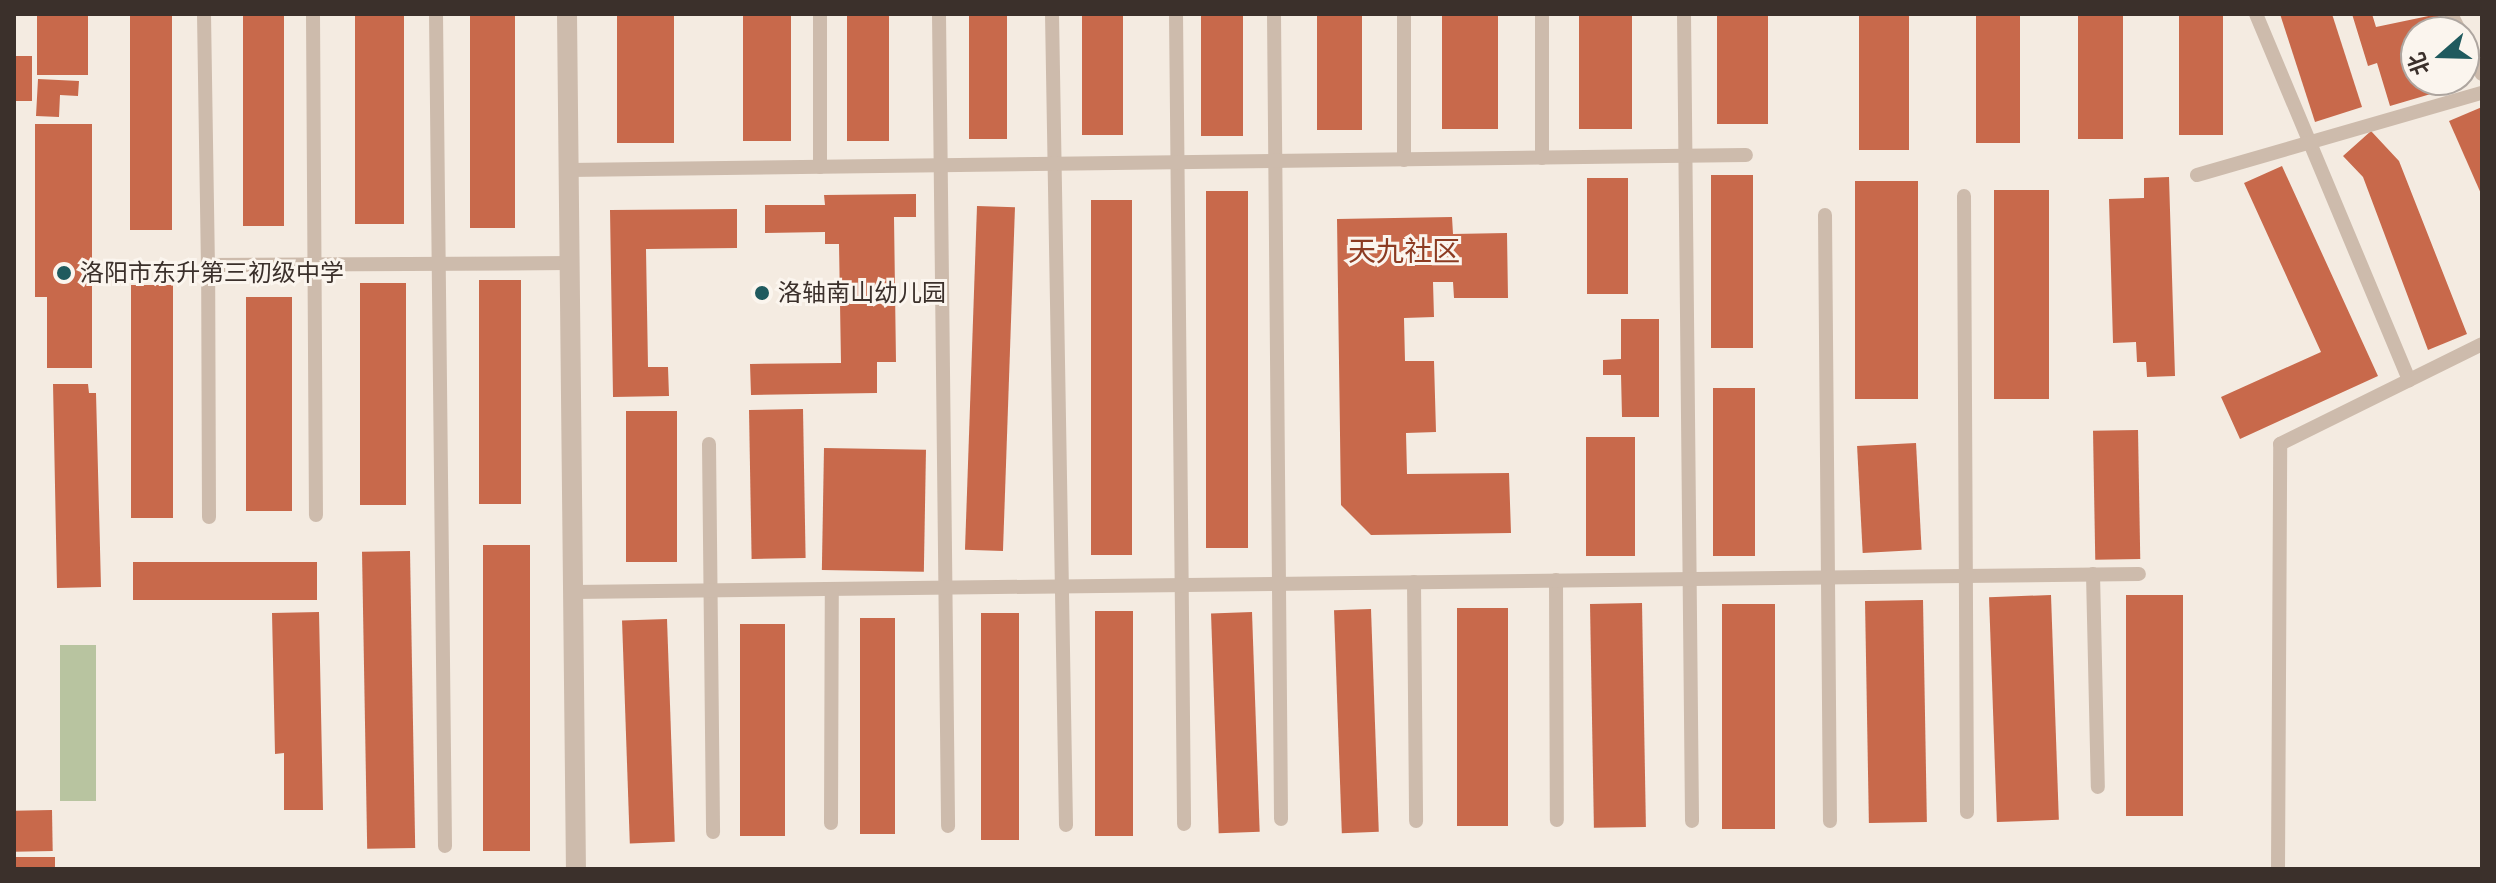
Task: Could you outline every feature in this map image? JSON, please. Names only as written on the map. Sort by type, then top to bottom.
[{"type":"street","points":[[567,14],[576,869]]},
{"type":"lane","points":[[204,14],[209,517]]},
{"type":"lane","points":[[313,14],[316,515]]},
{"type":"lane","points":[[436,14],[445,846]]},
{"type":"lane","points":[[820,14],[820,167]]},
{"type":"lane","points":[[939,14],[948,826]]},
{"type":"lane","points":[[1052,14],[1066,825]]},
{"type":"lane","points":[[1176,14],[1184,824]]},
{"type":"lane","points":[[1274,14],[1281,819]]},
{"type":"lane","points":[[1404,14],[1404,160]]},
{"type":"lane","points":[[1542,14],[1542,158]]},
{"type":"lane","points":[[1684,14],[1692,821]]},
{"type":"lane","points":[[2256,14],[2409,380]]},
{"type":"lane","points":[[2197,175],[2482,93]]},
{"type":"lane","points":[[569,170],[1746,155]]},
{"type":"lane","points":[[1964,196],[1967,812]]},
{"type":"lane","points":[[1825,215],[1830,821]]},
{"type":"lane","points":[[208,265],[570,263]]},
{"type":"lane","points":[[2278,869],[2280,444],[2482,344]]},
{"type":"lane","points":[[709,444],[713,832]]},
{"type":"lane","points":[[2093,574],[2098,787]]},
{"type":"lane","points":[[573,592],[2139,574]]},
{"type":"lane","points":[[1556,580],[1557,820]]},
{"type":"lane","points":[[1414,582],[1416,821]]},
{"type":"lane","points":[[831,823],[832,589]]},
{"type":"green space","points":[[60,645],[96,645],[96,801],[60,801]]},
{"type":"building","points":[[37,14],[88,14],[88,75],[37,75]]},
{"type":"building","points":[[130,14],[172,14],[172,230],[130,230]]},
{"type":"building","points":[[243,14],[284,14],[284,226],[243,226]]},
{"type":"building","points":[[355,14],[404,14],[404,224],[355,224]]},
{"type":"building","points":[[470,14],[515,14],[515,228],[470,228]]},
{"type":"building","points":[[617,14],[674,14],[674,143],[617,143]]},
{"type":"building","points":[[743,14],[791,14],[791,141],[743,141]]},
{"type":"building","points":[[847,14],[889,14],[889,141],[847,141]]},
{"type":"building","points":[[969,14],[1007,14],[1007,139],[969,139]]},
{"type":"building","points":[[1082,14],[1123,14],[1123,135],[1082,135]]},
{"type":"building","points":[[1201,14],[1243,14],[1243,136],[1201,136]]},
{"type":"building","points":[[1317,14],[1362,14],[1362,130],[1317,130]]},
{"type":"building","points":[[1442,14],[1498,14],[1498,129],[1442,129]]},
{"type":"building","points":[[1579,14],[1632,14],[1632,129],[1579,129]]},
{"type":"building","points":[[1717,14],[1768,14],[1768,124],[1717,124]]},
{"type":"building","points":[[1859,14],[1909,14],[1909,150],[1859,150]]},
{"type":"building","points":[[1976,14],[2020,14],[2020,143],[1976,143]]},
{"type":"building","points":[[2078,14],[2123,14],[2123,139],[2078,139]]},
{"type":"building","points":[[2179,14],[2223,14],[2223,135],[2179,135]]},
{"type":"building","points":[[2280,14],[2332,14],[2362,107],[2315,122]]},
{"type":"building","points":[[2352,14],[2372,14],[2376,27],[2400,22],[2400,96],[2424,96],[2390,106],[2377,63],[2368,66]]},
{"type":"building","points":[[14,56],[32,56],[32,101],[14,101]]},
{"type":"building","points":[[38,79],[79,81],[78,96],[60,95],[59,117],[36,116]]},
{"type":"building","points":[[2482,107],[2482,196],[2449,121]]},
{"type":"building","points":[[35,124],[92,124],[92,368],[47,368],[47,297],[35,297]]},
{"type":"building","points":[[2371,131],[2399,161],[2467,334],[2428,350],[2363,177],[2343,156]]},
{"type":"building","points":[[2282,166],[2378,376],[2240,439],[2221,397],[2321,352],[2244,183]]},
{"type":"building","points":[[1711,175],[1753,175],[1753,348],[1711,348]]},
{"type":"building","points":[[2169,177],[2175,376],[2147,377],[2146,362],[2137,362],[2136,342],[2113,343],[2109,199],[2144,198],[2144,178]]},
{"type":"building","points":[[1587,178],[1628,178],[1628,294],[1587,294]]},
{"type":"building","points":[[1855,181],[1918,181],[1918,399],[1855,399]]},
{"type":"building","points":[[1994,190],[2049,190],[2049,399],[1994,399]]},
{"type":"building","points":[[1206,191],[1248,191],[1248,548],[1206,548]]},
{"type":"building","points":[[916,194],[916,217],[894,217],[896,362],[877,362],[877,393],[751,395],[750,364],[841,363],[839,244],[825,244],[825,232],[765,233],[765,205],[825,205],[824,195]]},
{"type":"building","points":[[1091,200],[1132,200],[1132,555],[1091,555]]},
{"type":"building","points":[[977,206],[1015,207],[1003,551],[965,550]]},
{"type":"building","points":[[737,209],[737,248],[646,249],[648,367],[668,367],[669,396],[613,397],[610,210]]},
{"type":"building","points":[[1452,217],[1453,234],[1507,233],[1508,298],[1454,298],[1453,282],[1433,282],[1434,317],[1404,318],[1405,361],[1434,361],[1436,432],[1406,433],[1407,474],[1509,473],[1511,533],[1371,535],[1341,505],[1337,219]]},
{"type":"building","points":[[479,280],[521,280],[521,504],[479,504]]},
{"type":"building","points":[[360,283],[406,283],[406,505],[360,505]]},
{"type":"building","points":[[131,285],[173,285],[173,518],[131,518]]},
{"type":"building","points":[[246,297],[292,297],[292,511],[246,511]]},
{"type":"building","points":[[1621,319],[1659,319],[1659,417],[1622,417],[1621,375],[1603,375],[1603,360],[1621,359]]},
{"type":"building","points":[[53,384],[88,384],[89,393],[96,393],[101,587],[57,588]]},
{"type":"building","points":[[1713,388],[1755,388],[1755,556],[1713,556]]},
{"type":"building","points":[[803,409],[806,558],[752,559],[749,410]]},
{"type":"building","points":[[626,411],[677,411],[677,562],[626,562]]},
{"type":"building","points":[[2138,430],[2140,559],[2095,560],[2093,431]]},
{"type":"building","points":[[1586,437],[1635,437],[1635,556],[1586,556]]},
{"type":"building","points":[[1916,443],[1922,550],[1863,553],[1857,446]]},
{"type":"building","points":[[824,448],[926,450],[924,572],[822,570]]},
{"type":"building","points":[[483,545],[530,545],[530,851],[483,851]]},
{"type":"building","points":[[410,551],[415,848],[367,849],[362,552]]},
{"type":"building","points":[[133,562],[317,562],[317,600],[133,600]]},
{"type":"building","points":[[2051,595],[2059,820],[1997,822],[1989,597]]},
{"type":"building","points":[[2126,595],[2183,595],[2183,816],[2126,816]]},
{"type":"building","points":[[1923,600],[1927,822],[1869,823],[1865,601]]},
{"type":"building","points":[[1642,603],[1646,827],[1594,828],[1590,604]]},
{"type":"building","points":[[1722,604],[1775,604],[1775,829],[1722,829]]},
{"type":"building","points":[[1457,608],[1508,608],[1508,826],[1457,826]]},
{"type":"building","points":[[1371,609],[1379,832],[1342,833],[1334,610]]},
{"type":"building","points":[[1095,611],[1133,611],[1133,836],[1095,836]]},
{"type":"building","points":[[319,612],[323,810],[284,810],[284,753],[275,754],[272,613]]},
{"type":"building","points":[[1252,612],[1260,832],[1219,833],[1211,613]]},
{"type":"building","points":[[981,613],[1019,613],[1019,840],[981,840]]},
{"type":"building","points":[[860,618],[895,618],[895,834],[860,834]]},
{"type":"building","points":[[667,619],[675,842],[630,843],[622,621]]},
{"type":"building","points":[[740,624],[785,624],[785,836],[740,836]]},
{"type":"building","points":[[52,810],[53,851],[15,852],[14,811]]},
{"type":"building","points":[[14,857],[55,857],[55,869],[14,869]]},
{"type":"place","name":"洛阳市东升第三初级中学","points":[[64,273]]},
{"type":"place","name":"洛轴南山幼儿园","points":[[762,293]]},
{"type":"district","name":"天九社区","points":[[1404,251]]}]
